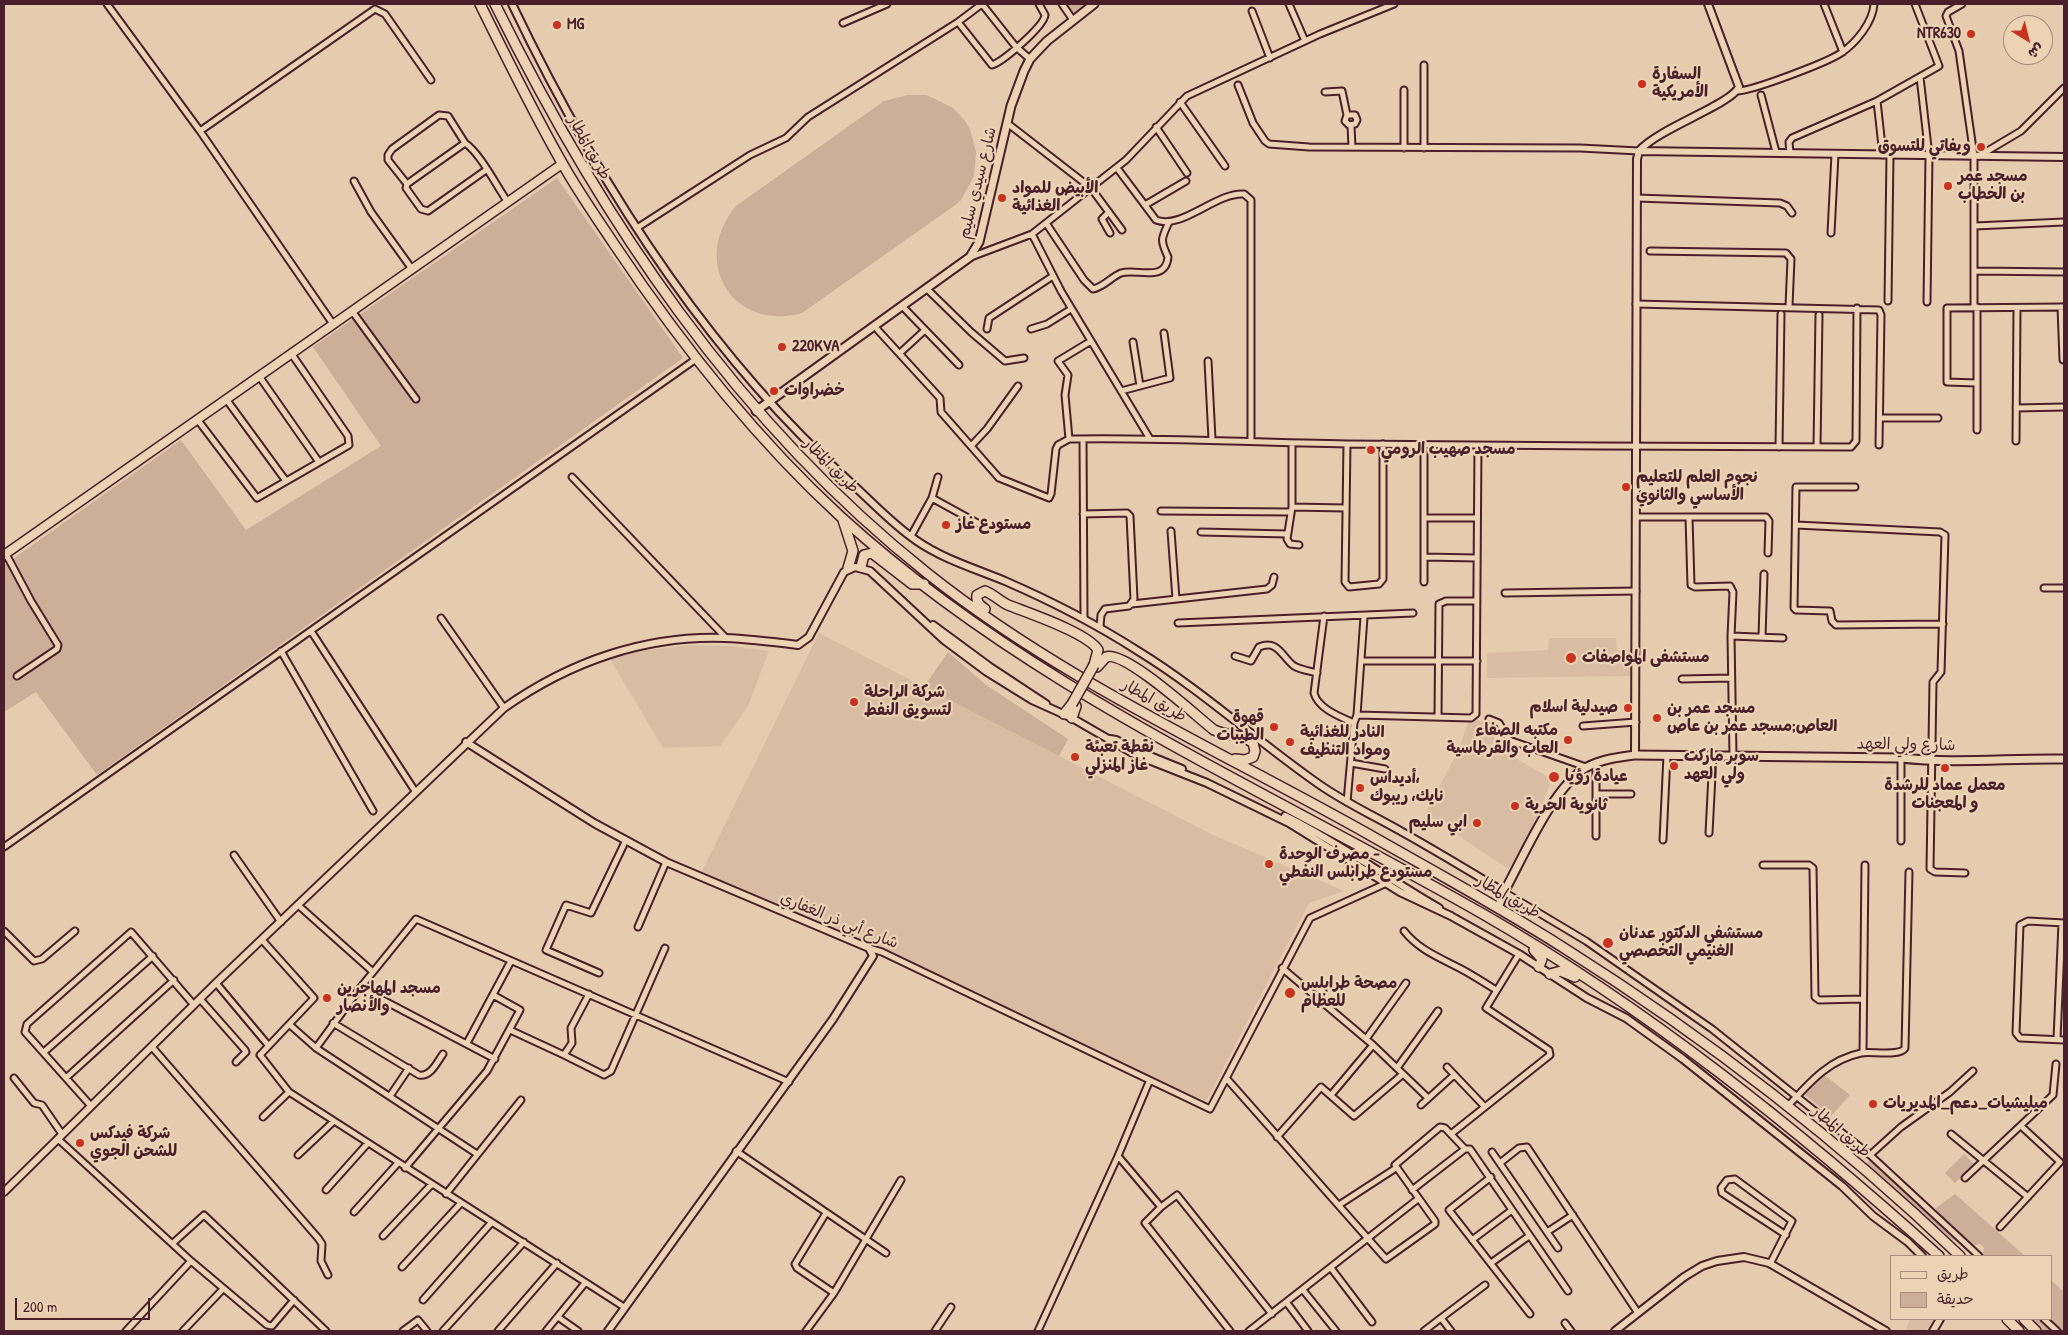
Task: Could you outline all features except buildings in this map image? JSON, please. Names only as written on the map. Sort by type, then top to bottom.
[{"type":"highway","name":"طريق المطار","points":[[480,4],[562,164],[649,297],[722,392],[778,455],[842,517],[989,634],[1072,687],[1150,733],[1463,903],[1606,992],[1782,1122],[1938,1255]]},
{"type":"highway","name":"طريق المطار","points":[[495,4],[523,60],[595,189],[664,293],[756,410],[820,478],[882,535],[959,596],[1047,656],[1168,728],[1363,831],[1498,908],[1617,982],[1696,1038],[1787,1107],[1903,1204],[1959,1255]]},
{"type":"highway","points":[[842,517],[853,550],[848,568]]},
{"type":"highway","points":[[861,567],[864,556],[872,553],[912,584],[924,584]]},
{"type":"highway","points":[[1047,656],[981,607],[977,603],[977,595],[985,591],[990,593],[1006,604],[1090,641],[1099,652],[1096,666],[1074,705],[1064,714]]},
{"type":"highway","points":[[1096,666],[1106,657],[1117,657],[1142,672],[1214,730],[1223,734],[1246,734],[1255,746],[1253,757],[1245,760],[1224,756]]},
{"type":"highway","points":[[1523,939],[1541,957],[1540,967]]},
{"type":"highway","points":[[1550,974],[1564,972],[1606,992]]},
{"type":"highway","points":[[2008,1320],[2019,1331]]},
{"type":"highway","points":[[2025,1320],[2036,1331]]},
{"type":"main road","name":"شارع سيدي سليم","points":[[756,410],[970,258],[979,242],[1007,122],[1017,89],[1030,59],[1047,41],[1094,4]]},
{"type":"main road","points":[[5,554],[562,164]]},
{"type":"main road","name":"شارع ولي العهد","points":[[1498,908],[1504,892],[1556,800],[1568,784],[1586,767],[1606,759],[1635,755],[1666,755],[1901,758],[1930,761],[2019,758],[2064,759]]},
{"type":"street","points":[[107,4],[200,132],[333,324]]},
{"type":"street","points":[[512,4],[577,129],[637,228],[695,311],[725,350],[769,401],[827,461],[910,536],[940,554],[1037,596],[1100,627],[1177,676],[1246,734],[1324,788],[1438,852],[1603,952],[1712,1029],[1797,1096],[1870,1155],[1978,1255]]},
{"type":"street","points":[[843,23],[887,4]]},
{"type":"street","points":[[637,228],[750,155],[786,138],[808,117],[958,22],[982,4],[1016,47],[1030,59]]},
{"type":"street","points":[[958,22],[990,64],[996,64],[1044,22],[1045,14],[1039,4]]},
{"type":"street","points":[[1062,4],[1073,20]]},
{"type":"street","points":[[1289,4],[1305,41]]},
{"type":"street","points":[[970,258],[1032,234],[1117,168],[1180,102],[1195,92],[1305,41],[1394,4]]},
{"type":"street","points":[[1708,4],[1739,83],[1736,91]]},
{"type":"street","points":[[1824,4],[1843,52]]},
{"type":"street","points":[[1635,755],[1638,517],[1636,304],[1639,151],[1661,134],[1736,91],[1745,91],[1761,86],[1843,52],[1866,26],[1873,13],[1874,4]]},
{"type":"street","points":[[1790,153],[1789,142],[1792,138],[1877,101],[1939,64],[1915,4]]},
{"type":"street","points":[[1962,4],[1955,5],[1948,12],[1946,20],[1959,51],[1977,156],[1975,226],[1977,430]]},
{"type":"street","points":[[200,132],[375,9],[385,14],[431,80]]},
{"type":"street","points":[[1252,11],[1270,58]]},
{"type":"street","points":[[1424,65],[1424,148]]},
{"type":"street","points":[[1920,76],[1929,156],[1927,302]]},
{"type":"street","points":[[1238,85],[1257,132],[1269,144],[1404,148],[1580,148],[1639,151],[2064,157]]},
{"type":"street","points":[[1404,90],[1404,148]]},
{"type":"street","points":[[1325,92],[1342,91],[1347,115],[1345,121],[1351,126],[1352,147]]},
{"type":"street","points":[[1977,156],[2021,131],[2063,91]]},
{"type":"street","points":[[1761,96],[1776,152]]},
{"type":"street","points":[[1877,101],[1887,155],[1888,301]]},
{"type":"street","points":[[1180,102],[1224,166]]},
{"type":"street","points":[[1347,115],[1352,113],[1357,117],[1356,123],[1351,126]]},
{"type":"street","points":[[486,170],[428,211],[421,209],[407,190],[407,184],[388,160],[388,155],[392,148],[439,115],[444,114],[448,116],[465,143],[486,170],[507,201]]},
{"type":"street","points":[[1007,122],[1091,188],[1122,230]]},
{"type":"street","points":[[1156,127],[1187,173]]},
{"type":"street","points":[[407,184],[465,143]]},
{"type":"street","points":[[1831,233],[1835,154]]},
{"type":"street","points":[[1117,168],[1156,220],[1163,223],[1228,195],[1244,194],[1251,200],[1251,441]]},
{"type":"street","points":[[354,181],[371,212],[412,269]]},
{"type":"street","points":[[1145,205],[1186,181]]},
{"type":"street","points":[[1637,198],[1780,203],[1787,206],[1792,213]]},
{"type":"street","points":[[1109,212],[1102,219],[1110,233]]},
{"type":"street","points":[[1046,223],[1084,280],[1094,289],[1121,274],[1151,274],[1164,267],[1168,257],[1162,245],[1162,239],[1169,222]]},
{"type":"street","points":[[1975,226],[2064,222]]},
{"type":"street","points":[[1032,234],[1052,276],[1150,439]]},
{"type":"street","points":[[1650,251],[1786,253],[1790,259],[1789,306]]},
{"type":"street","points":[[1975,271],[2064,272]]},
{"type":"street","points":[[987,329],[990,318],[1052,276]]},
{"type":"street","points":[[927,289],[971,332],[1005,361],[1024,358]]},
{"type":"street","points":[[1636,304],[1876,309],[1881,314],[1879,445]]},
{"type":"street","points":[[903,307],[959,365]]},
{"type":"street","points":[[1977,383],[1947,382],[1947,309],[2063,307],[2063,360]]},
{"type":"street","points":[[875,327],[942,399],[941,412],[1000,478],[1049,498],[1056,449],[1058,445],[1069,439],[1212,439],[1292,443],[1478,446],[1851,447],[1856,443],[1857,308]]},
{"type":"street","points":[[2016,441],[2017,308]]},
{"type":"street","points":[[1031,330],[1047,324],[1071,309]]},
{"type":"street","points":[[352,311],[416,399]]},
{"type":"street","points":[[1779,447],[1781,314]]},
{"type":"street","points":[[1817,447],[1819,315]]},
{"type":"street","points":[[900,353],[925,330]]},
{"type":"street","points":[[1121,391],[1170,378],[1164,333]]},
{"type":"street","points":[[1069,439],[1065,396],[1068,375],[1058,361],[1091,341]]},
{"type":"street","points":[[1133,342],[1140,386]]},
{"type":"street","points":[[197,419],[257,498],[349,445],[350,440],[291,353]]},
{"type":"street","points":[[4,847],[696,359]]},
{"type":"street","points":[[1208,361],[1212,439]]},
{"type":"street","points":[[259,376],[319,462]]},
{"type":"street","points":[[972,445],[987,429],[1018,386]]},
{"type":"street","points":[[226,399],[286,480]]},
{"type":"street","points":[[2016,408],[2064,407]]},
{"type":"street","points":[[1880,418],[1938,418]]},
{"type":"street","points":[[1083,439],[1084,619]]},
{"type":"street","points":[[1292,443],[1291,510],[1287,534],[1289,543],[1299,545]]},
{"type":"street","points":[[1347,444],[1345,508],[1346,586],[1379,584],[1384,577],[1383,444]]},
{"type":"street","points":[[1424,444],[1424,582]]},
{"type":"street","points":[[1357,715],[1471,718],[1476,714],[1478,446]]},
{"type":"street","points":[[572,477],[726,638]]},
{"type":"street","points":[[910,536],[932,498],[938,477]]},
{"type":"street","points":[[1855,487],[1796,487],[1794,608],[1796,610],[1830,610],[1832,621],[1836,625],[1943,624]]},
{"type":"street","points":[[932,498],[981,525]]},
{"type":"street","points":[[1161,511],[1345,508]]},
{"type":"street","points":[[1083,514],[1127,514],[1130,516],[1134,599],[1132,604]]},
{"type":"street","points":[[1638,517],[1766,517],[1769,521],[1768,553]]},
{"type":"street","points":[[1424,518],[1477,518]]},
{"type":"street","points":[[1688,518],[1691,585],[1695,587],[1730,586],[1732,588],[1731,678],[1733,756]]},
{"type":"street","points":[[1796,526],[1944,533],[1941,672],[1933,682],[1930,761],[1930,869],[1935,872],[1964,873]]},
{"type":"street","points":[[1171,531],[1176,599]]},
{"type":"street","points":[[1201,532],[1287,534]]},
{"type":"street","points":[[5,554],[30,601],[58,645],[57,649],[51,654],[17,676]]},
{"type":"street","points":[[1424,557],[1477,558]]},
{"type":"street","points":[[5,1188],[152,1047],[194,1004],[263,941],[415,791],[504,708],[537,685],[583,664],[622,650],[672,640],[726,638],[798,645],[809,637],[839,580],[848,568],[861,567],[870,571],[907,604],[990,667],[1064,714],[1110,739],[1114,744],[1136,755],[1208,781],[1289,823],[1438,912],[1451,916],[1519,954],[1587,998],[1626,1018],[1683,1059],[1842,1186],[1873,1216],[1908,1242],[1921,1255]]},
{"type":"street","points":[[1762,637],[1764,574]]},
{"type":"street","points":[[1100,627],[1101,615],[1105,609],[1123,608],[1132,604],[1267,589],[1272,585],[1274,577]]},
{"type":"street","points":[[2044,588],[2064,588]]},
{"type":"street","points":[[1505,593],[1636,591]]},
{"type":"street","points":[[1438,717],[1439,604],[1446,601],[1477,601]]},
{"type":"street","points":[[1178,623],[1324,616],[1364,617],[1413,613]]},
{"type":"street","points":[[1324,616],[1316,698],[1333,712],[1354,723]]},
{"type":"street","points":[[1347,802],[1362,661],[1364,617]]},
{"type":"street","points":[[441,618],[504,708]]},
{"type":"street","points":[[311,631],[415,791]]},
{"type":"street","points":[[1731,636],[1783,638]]},
{"type":"street","points":[[1235,656],[1251,661],[1259,647],[1275,646],[1279,648],[1292,664],[1317,673]]},
{"type":"street","points":[[281,651],[374,811]]},
{"type":"street","points":[[1362,661],[1477,661]]},
{"type":"street","points":[[1682,679],[1731,678]]},
{"type":"street","points":[[1490,719],[1499,723],[1509,740],[1586,767]]},
{"type":"street","points":[[1583,726],[1636,722]]},
{"type":"street","name":"شارع أبي ذر الغفاري","points":[[466,742],[594,823],[666,862],[882,952],[1149,1082],[1210,1109],[1227,1079]]},
{"type":"street","points":[[1663,840],[1666,755]]},
{"type":"street","points":[[1709,833],[1713,756]]},
{"type":"street","points":[[1900,841],[1901,758]]},
{"type":"street","points":[[1351,763],[1385,769]]},
{"type":"street","points":[[1596,763],[1596,836]]},
{"type":"street","points":[[1596,794],[1631,794]]},
{"type":"street","points":[[599,973],[546,950],[566,904],[591,913],[626,840]]},
{"type":"street","points":[[234,855],[281,922]]},
{"type":"street","points":[[638,927],[666,862]]},
{"type":"street","points":[[1763,865],[1809,865],[1813,868],[1813,989],[1815,997],[1819,1000],[1862,1000]]},
{"type":"street","points":[[1863,1052],[1862,1000],[1865,865]]},
{"type":"street","points":[[1787,1107],[1831,1064],[1863,1052],[1899,1052],[1905,1048],[1909,872]]},
{"type":"street","points":[[1389,882],[1328,908],[1310,918],[1282,968],[1227,1079],[1339,1205],[1382,1258],[1388,1259],[1434,1225],[1435,1221],[1395,1165],[1440,1127],[1445,1128],[1465,1149],[1470,1149],[1568,1290]]},
{"type":"street","points":[[298,905],[373,972]]},
{"type":"street","points":[[316,1048],[360,988],[416,920],[789,1082]]},
{"type":"street","points":[[2057,1039],[2063,923],[2028,921],[2020,925],[2017,1036],[2064,1040]]},
{"type":"street","points":[[4,931],[34,962],[42,959],[74,930]]},
{"type":"street","points":[[1404,931],[1413,943],[1426,952],[1464,970],[1496,990]]},
{"type":"street","points":[[91,1106],[25,1032],[27,1024],[128,934],[135,934],[194,1004]]},
{"type":"street","points":[[263,941],[314,998],[261,1053],[260,1058],[289,1092],[431,1185],[524,1242],[624,1307]]},
{"type":"street","points":[[510,1030],[604,1074],[608,1074],[637,1015],[665,948]]},
{"type":"street","points":[[608,1331],[736,1151],[789,1082],[872,960],[873,956],[869,948]]},
{"type":"street","points":[[1451,1134],[1550,1055],[1550,1052],[1487,1010],[1486,1006],[1519,954]]},
{"type":"street","points":[[44,1052],[153,956]]},
{"type":"street","points":[[467,1043],[511,961]]},
{"type":"street","points":[[1282,968],[1373,1045],[1428,1098]]},
{"type":"street","points":[[66,1078],[174,980]]},
{"type":"street","points":[[216,983],[268,1045]]},
{"type":"street","points":[[1366,1039],[1406,983]]},
{"type":"street","points":[[360,988],[495,1058]]},
{"type":"street","points":[[564,1055],[572,1043],[571,1028],[589,994]]},
{"type":"street","points":[[405,1168],[440,1129],[495,1058],[510,1030],[519,1008],[494,995]]},
{"type":"street","points":[[200,999],[245,1050],[246,1052],[236,1062]]},
{"type":"street","points":[[1397,1068],[1438,1011]]},
{"type":"street","points":[[333,1023],[419,1075],[425,1076],[443,1054]]},
{"type":"street","points":[[290,1024],[316,1048],[477,1154]]},
{"type":"street","points":[[1331,1094],[1373,1045]]},
{"type":"street","points":[[152,1047],[318,1238],[322,1244],[321,1261],[328,1275]]},
{"type":"street","points":[[1965,1178],[2054,1093],[2056,1064]]},
{"type":"street","points":[[1447,1067],[1485,1107]]},
{"type":"street","points":[[390,1096],[409,1068]]},
{"type":"street","points":[[1870,1155],[1909,1121],[1950,1092],[1973,1072]]},
{"type":"street","points":[[1277,1137],[1321,1087],[1354,1116],[1403,1074]]},
{"type":"street","points":[[1421,1105],[1454,1075]]},
{"type":"street","points":[[14,1078],[34,1103],[42,1106],[60,1136],[191,1261],[269,1326],[294,1300]]},
{"type":"street","points":[[1038,1331],[1118,1156],[1149,1082]]},
{"type":"street","points":[[263,1117],[289,1092]]},
{"type":"street","points":[[446,1194],[521,1100]]},
{"type":"street","points":[[298,1155],[334,1121]]},
{"type":"street","points":[[2000,1227],[2060,1162],[2021,1126]]},
{"type":"street","points":[[1951,1134],[2028,1197]]},
{"type":"street","points":[[326,1190],[368,1143]]},
{"type":"street","points":[[1500,1163],[1519,1148],[1527,1147],[1638,1313]]},
{"type":"street","points":[[1412,1190],[1465,1149]]},
{"type":"street","points":[[736,1151],[865,1242],[886,1254]]},
{"type":"street","points":[[1492,1152],[1558,1248]]},
{"type":"street","points":[[1118,1156],[1161,1207]]},
{"type":"street","points":[[354,1212],[398,1163]]},
{"type":"street","points":[[1339,1205],[1396,1168]]},
{"type":"street","points":[[1491,1177],[1449,1210],[1530,1314]]},
{"type":"street","points":[[1770,1264],[1786,1235],[1792,1224],[1789,1219],[1735,1179],[1727,1180],[1721,1188],[1723,1194],[1786,1235]]},
{"type":"street","points":[[806,1331],[834,1293],[901,1180]]},
{"type":"street","points":[[383,1236],[431,1185]]},
{"type":"street","points":[[1230,1331],[1145,1224],[1161,1207],[1177,1195],[1272,1314]]},
{"type":"street","points":[[1249,1331],[1418,1199]]},
{"type":"street","points":[[402,1267],[462,1203]]},
{"type":"street","points":[[1472,1240],[1512,1210]]},
{"type":"street","points":[[826,1214],[795,1264],[797,1268],[834,1293]]},
{"type":"street","points":[[173,1243],[204,1215],[326,1331]]},
{"type":"street","points":[[1547,1232],[1573,1215]]},
{"type":"street","points":[[423,1300],[491,1223]]},
{"type":"street","points":[[1491,1263],[1529,1236]]},
{"type":"street","points":[[443,1331],[524,1242]]},
{"type":"street","points":[[1615,1331],[1684,1278],[1717,1261],[1744,1257],[1770,1264],[1886,1331]]},
{"type":"street","points":[[126,1331],[191,1261]]},
{"type":"street","points":[[498,1331],[557,1263]]},
{"type":"street","points":[[1331,1268],[1372,1322]]},
{"type":"street","points":[[546,1331],[585,1283]]},
{"type":"street","points":[[1424,1331],[1485,1285]]},
{"type":"street","points":[[183,1331],[223,1289]]},
{"type":"street","points":[[1303,1290],[1336,1331]]},
{"type":"street","points":[[1287,1303],[1308,1331]]},
{"type":"street","points":[[935,1331],[951,1307]]},
{"type":"street","points":[[558,1317],[578,1331]]},
{"type":"street","points":[[1441,1318],[1451,1331]]},
{"type":"street","points":[[403,1331],[418,1320],[427,1331]]},
{"type":"street","points":[[1933,1331],[1939,1320]]},
{"type":"street","points":[[2045,1320],[2057,1331]]},
{"type":"street","points":[[1564,1323],[1570,1331]]},
{"type":"shaded area","points":[[819,633],[1211,834],[1344,891],[1309,903],[1206,1101],[701,873]]},
{"type":"shaded area","points":[[1549,638],[1616,638],[1617,650],[1632,650],[1632,676],[1487,678],[1487,653],[1548,650]]},
{"type":"shaded area","points":[[691,645],[730,646],[769,651],[748,706],[720,746],[663,748],[610,659],[638,651]]},
{"type":"shaded area","points":[[1469,719],[1497,724],[1491,751],[1504,752],[1552,779],[1530,833],[1509,869],[1425,814],[1459,749]]},
{"type":"shaded area","points":[[1910,1320],[1932,1321],[1926,1331],[1910,1331],[1906,1328]]},
{"type":"green space","points":[[1066,4],[1085,4],[1072,14]]},
{"type":"green space","points":[[908,95],[926,95],[953,108],[970,129],[976,152],[974,176],[961,200],[802,313],[777,316],[756,312],[738,302],[726,287],[718,269],[717,249],[723,227],[736,206],[884,101]]},
{"type":"green space","points":[[557,178],[683,358],[97,775],[36,692],[4,712],[4,565],[181,440],[246,530],[381,446],[313,347]]},
{"type":"green space","points":[[948,652],[986,685],[1068,739],[1059,756],[924,687]]},
{"type":"green space","points":[[1823,1074],[1850,1095],[1831,1116],[1804,1094]]},
{"type":"green space","points":[[1964,1154],[1974,1164],[1955,1183],[1945,1173]]},
{"type":"green space","points":[[1870,1161],[1961,1243],[1951,1239],[1867,1165],[1867,1162]]},
{"type":"green space","points":[[1955,1194],[2024,1255],[1982,1255],[1984,1248],[1980,1244],[1971,1246],[1935,1211],[1937,1207]]},
{"type":"green space","points":[[2053,1282],[2064,1292],[2064,1331],[2060,1331],[2047,1320],[2053,1320]]},
{"type":"green space","points":[[2033,1320],[2041,1320],[2053,1331],[2044,1331]]},
{"type":"place","name":"MG","points":[[557,25]]},
{"type":"place","name":"NTR630","points":[[1971,34]]},
{"type":"place","name":"السفارة الأمريكية","points":[[1642,84]]},
{"type":"place","name":"ويفاتي للتسوق","points":[[1981,147]]},
{"type":"place","name":"مسجد عمر بن الخطاب","points":[[1948,186]]},
{"type":"place","name":"الأبيض للمواد الغذائية","points":[[1002,198]]},
{"type":"place","name":"220KVA","points":[[782,347]]},
{"type":"place","name":"خضراوات","points":[[774,391]]},
{"type":"place","name":"مسجد صهيب الرومي","points":[[1371,450]]},
{"type":"place","name":"نجوم العلم للتعليم الأساسي والثانوي","points":[[1626,487]]},
{"type":"place","name":"مستودع غاز","points":[[946,525]]},
{"type":"place","name":"مستشفى المواصفات","points":[[1571,658]]},
{"type":"place","name":"شركة الراحلة لتسويق النفط","points":[[854,702]]},
{"type":"place","name":"صيدلية اسلام","points":[[1628,708]]},
{"type":"place","name":"مسجد عمر بن العاص;مسجد عمر بن عاص","points":[[1657,718]]},
{"type":"place","name":"قهوة الطيبات","points":[[1274,727]]},
{"type":"place","name":"مكتبه الصفاء العاب والقرطاسية","points":[[1568,740]]},
{"type":"place","name":"النادر للغذائية ومواد التنظيف","points":[[1290,742]]},
{"type":"place","name":"نقطة تعبئة غاز المنزلي","points":[[1075,757]]},
{"type":"place","name":"سوبر ماركت ولي العهد","points":[[1674,766]]},
{"type":"place","name":"معمل عماد للرشدة و المعجنات","points":[[1945,768]]},
{"type":"place","name":"عيادة رؤيا","points":[[1554,777]]},
{"type":"place","name":"أديداس، نايك، ريبوك","points":[[1360,788]]},
{"type":"place","name":"ثانوية الحرية","points":[[1515,806]]},
{"type":"place","name":"ابي سليم","points":[[1477,823]]},
{"type":"place","name":"مصرف الوحدة - مستودع طرابلس النفطي","points":[[1269,864]]},
{"type":"place","name":"مستشفي الدكتور عدنان الغنيمي التخصصي","points":[[1608,943]]},
{"type":"place","name":"مصحة طرابلس للعظام","points":[[1290,993]]},
{"type":"place","name":"مسجد المهاجرين والأنصار","points":[[327,998]]},
{"type":"place","name":"ميليشيات_دعم_المديريات","points":[[1873,1104]]},
{"type":"place","name":"شركة فيدكس للشحن الجوي","points":[[80,1143]]}]
